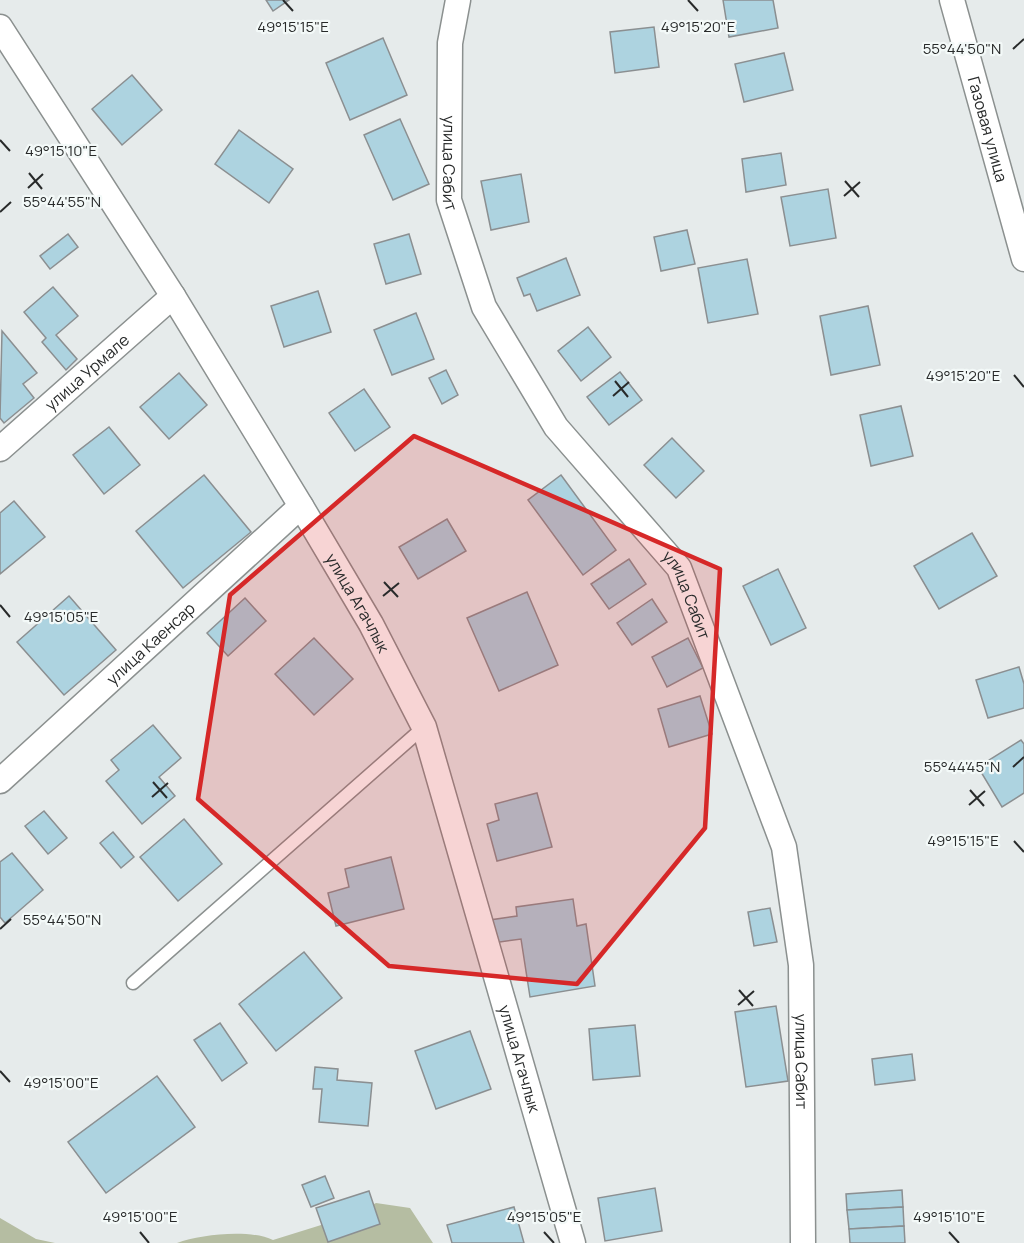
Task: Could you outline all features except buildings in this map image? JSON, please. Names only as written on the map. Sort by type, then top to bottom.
[{"type":"street","name":"улица Сабит","points":[[458,0],[450,43],[449,200],[484,307],[556,427],[679,568],[784,847],[801,965],[803,1243]]},
{"type":"street","name":"Газовая улица","points":[[952,0],[1024,258]]},
{"type":"street","name":"улица Агачлык","points":[[0,27],[173,296],[301,506],[371,624],[424,727],[573,1243]]},
{"type":"street","name":"улица Урмале","points":[[0,448],[173,296]]},
{"type":"street","name":"улица Каенсар","points":[[0,781],[301,506]]},
{"type":"lane","points":[[132,983],[424,727]]},
{"type":"highlighted area","points":[[414,436],[720,569],[705,828],[577,984],[389,966],[198,799],[230,595]]},
{"type":"green space","points":[[376,1203],[410,1208],[433,1243],[177,1243],[199,1237],[225,1234],[252,1235],[273,1240],[350,1216]]},
{"type":"green space","points":[[0,1218],[36,1239],[55,1243],[0,1243]]}]
